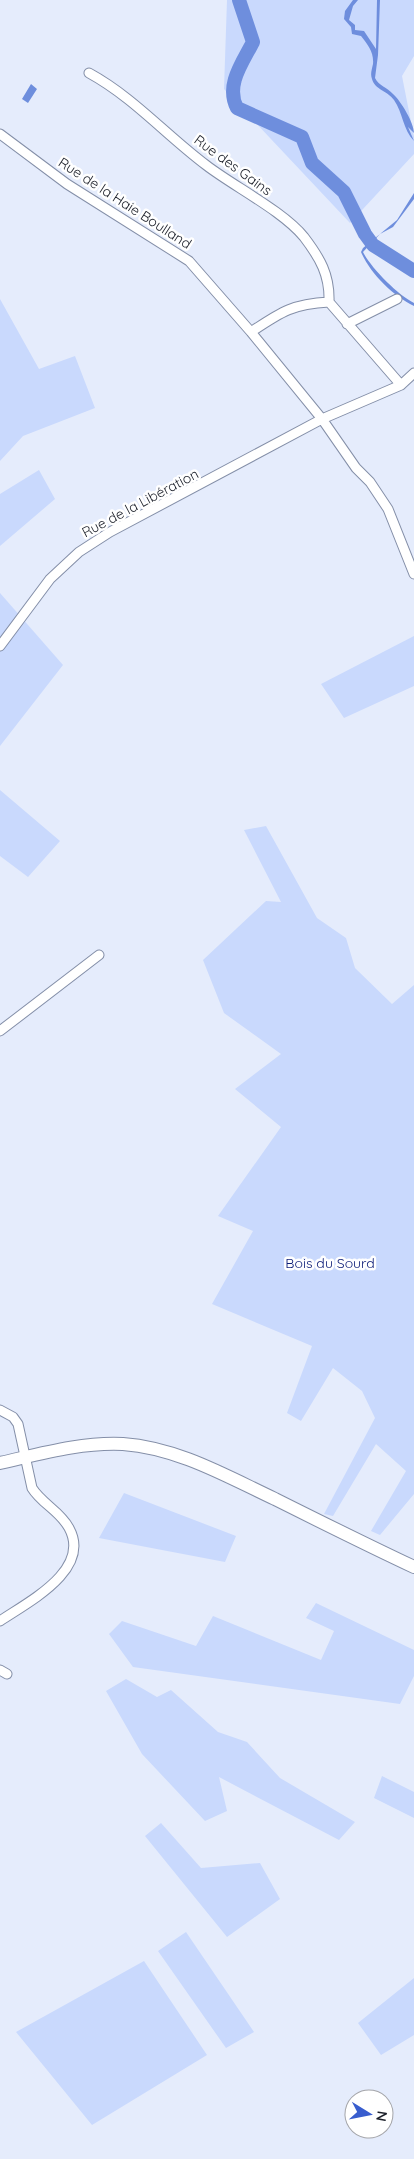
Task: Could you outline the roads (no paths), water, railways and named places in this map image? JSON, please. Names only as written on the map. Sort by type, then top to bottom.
[{"type":"main road","points":[[0,1463],[96,1444],[147,1448],[176,1454],[212,1469],[414,1567]]},
{"type":"street","name":"Rue des Gains","points":[[89,73],[111,85],[205,164],[267,207],[302,235],[326,272],[330,283],[329,302]]},
{"type":"street","name":"Rue de la Haie Boulland","points":[[0,134],[67,184],[189,261],[251,332],[322,419],[332,436],[370,482],[388,509],[414,574]]},
{"type":"street","points":[[347,324],[397,300]]},
{"type":"street","points":[[251,332],[299,304],[329,302],[401,385]]},
{"type":"street","name":"Rue de la Libération","points":[[0,646],[50,579],[79,552],[110,532],[322,419],[401,385],[414,373]]},
{"type":"street","points":[[0,1031],[99,955]]},
{"type":"street","points":[[0,1410],[13,1417],[18,1424],[32,1488],[38,1497],[55,1511],[69,1529],[73,1544],[67,1571],[0,1621]]},
{"type":"water","points":[[353,0],[358,0],[353,6],[349,20],[355,25],[355,30],[364,31],[376,49],[377,0],[380,0],[378,55],[375,78],[396,97],[403,107],[412,124],[414,133],[408,127],[414,141],[407,132],[394,100],[374,83],[371,75],[373,56],[370,49],[361,36],[352,34],[351,27],[344,19],[345,11]]},
{"type":"water","points":[[31,84],[37,89],[28,103],[22,99]]},
{"type":"water","points":[[414,193],[414,199],[393,227],[380,234],[397,220]]},
{"type":"water","points":[[380,234],[363,252],[378,273],[400,294],[414,303],[414,306],[390,290],[376,276],[361,252],[363,248]]},
{"type":"waterway","points":[[239,0],[253,42],[234,82],[233,91],[237,108],[302,137],[312,163],[344,192],[365,234],[373,245],[414,271]]},
{"type":"park label","name":"Bois du Sourd","points":[[330,1263]]}]
